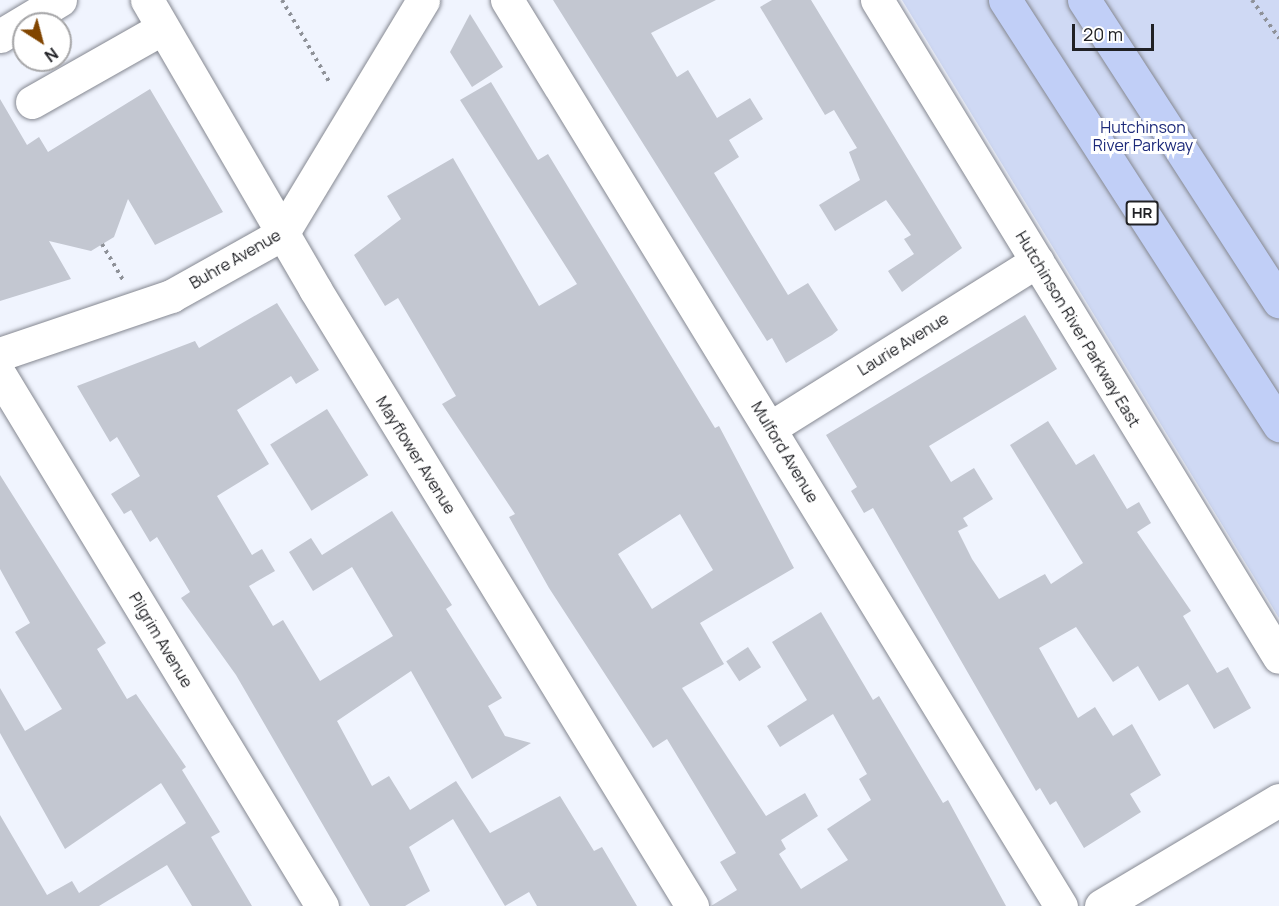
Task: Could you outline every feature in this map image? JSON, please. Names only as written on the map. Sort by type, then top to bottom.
[{"type":"highway","name":"HR","points":[[1005,0],[1279,425]]},
{"type":"highway","points":[[1084,0],[1279,301]]},
{"type":"street","points":[[0,36],[60,0]]},
{"type":"street","name":"Buhre Avenue","points":[[0,354],[171,296],[282,234],[423,0]]},
{"type":"street","name":"Mulford Avenue","points":[[507,0],[1061,906]]},
{"type":"street","name":"Hutchinson River Parkway East","points":[[877,0],[1279,657]]},
{"type":"street","points":[[32,102],[155,14]]},
{"type":"street","name":"Mayflower Avenue","points":[[155,14],[282,234],[692,906]]},
{"type":"street","name":"Laurie Avenue","points":[[770,428],[1037,261]]},
{"type":"street","name":"Pilgrim Avenue","points":[[0,375],[322,906]]},
{"type":"street","points":[[1101,906],[1279,800]]},
{"type":"path","points":[[282,0],[330,83]]},
{"type":"path","points":[[1252,0],[1279,38]]},
{"type":"path","points":[[102,244],[123,280]]},
{"type":"green space","name":"Hutchinson River Parkway","points":[[902,0],[1279,0],[1279,618]]},
{"type":"building","points":[[553,0],[716,0],[651,33],[677,77],[688,70],[717,118],[750,98],[763,119],[729,140],[739,157],[714,173],[788,295],[808,283],[838,330],[786,363],[772,338],[767,341]]},
{"type":"building","points":[[772,0],[811,0],[962,248],[902,292],[888,271],[914,254],[904,239],[911,235],[886,200],[835,231],[819,205],[860,180],[849,152],[857,148],[834,110],[825,115],[760,7]]},
{"type":"building","points":[[470,14],[503,67],[472,87],[450,52]]},
{"type":"building","points":[[491,82],[538,160],[548,154],[715,428],[719,426],[794,568],[700,623],[724,664],[682,688],[766,816],[805,793],[818,816],[781,840],[786,849],[779,854],[801,889],[848,860],[827,829],[871,800],[859,779],[867,774],[833,714],[780,747],[767,726],[807,700],[772,642],[821,612],[873,700],[879,696],[943,803],[948,800],[1006,906],[711,906],[737,890],[720,862],[736,853],[667,739],[653,748],[549,588],[509,517],[515,514],[442,404],[456,396],[398,298],[385,306],[354,255],[401,219],[387,196],[453,158],[539,306],[577,284],[460,100]],"holes":[[[680,514],[713,570],[652,609],[618,554]]]},
{"type":"building","points":[[150,89],[223,212],[155,245],[128,199],[114,237],[91,251],[49,241],[71,279],[0,301],[0,99],[27,145],[39,137],[48,152]]},
{"type":"building","points":[[277,303],[319,370],[296,384],[291,376],[237,410],[269,464],[217,496],[252,555],[262,549],[275,571],[249,586],[273,626],[283,620],[320,681],[393,636],[352,567],[313,591],[289,552],[311,538],[322,555],[392,511],[452,605],[446,609],[502,698],[488,706],[505,736],[531,743],[472,779],[411,671],[337,721],[372,786],[389,776],[410,810],[456,781],[490,833],[560,796],[594,851],[602,847],[637,906],[537,906],[529,892],[505,906],[453,819],[409,847],[430,891],[405,906],[370,906],[236,675],[181,598],[190,592],[157,537],[150,542],[131,510],[124,514],[111,494],[140,476],[117,437],[110,442],[77,386],[195,341],[199,348]]},
{"type":"building","points":[[1025,315],[1057,369],[929,446],[951,482],[974,468],[993,499],[963,518],[968,526],[958,531],[972,559],[999,599],[1045,574],[1051,584],[1083,563],[1010,445],[1048,421],[1076,465],[1094,454],[1127,509],[1139,502],[1151,523],[1137,532],[1191,611],[1183,616],[1217,673],[1228,667],[1251,708],[1214,729],[1188,684],[1159,701],[1138,666],[1113,682],[1076,627],[1039,648],[1078,718],[1095,707],[1113,736],[1132,724],[1161,775],[1130,794],[1141,812],[1084,848],[1056,801],[1050,805],[1040,788],[1036,791],[873,508],[864,513],[851,491],[857,487],[826,435]]},
{"type":"building","points":[[327,409],[368,475],[312,511],[270,445]]},
{"type":"building","points":[[0,475],[106,643],[97,649],[127,699],[136,694],[186,767],[182,770],[220,832],[211,837],[252,906],[192,906],[167,865],[99,906],[0,906],[0,815],[47,895],[72,881],[79,893],[186,823],[161,783],[65,849],[0,733],[0,688],[25,731],[62,709],[15,632],[30,623],[0,569]]},
{"type":"building","points":[[748,647],[761,667],[739,681],[726,661]]}]
